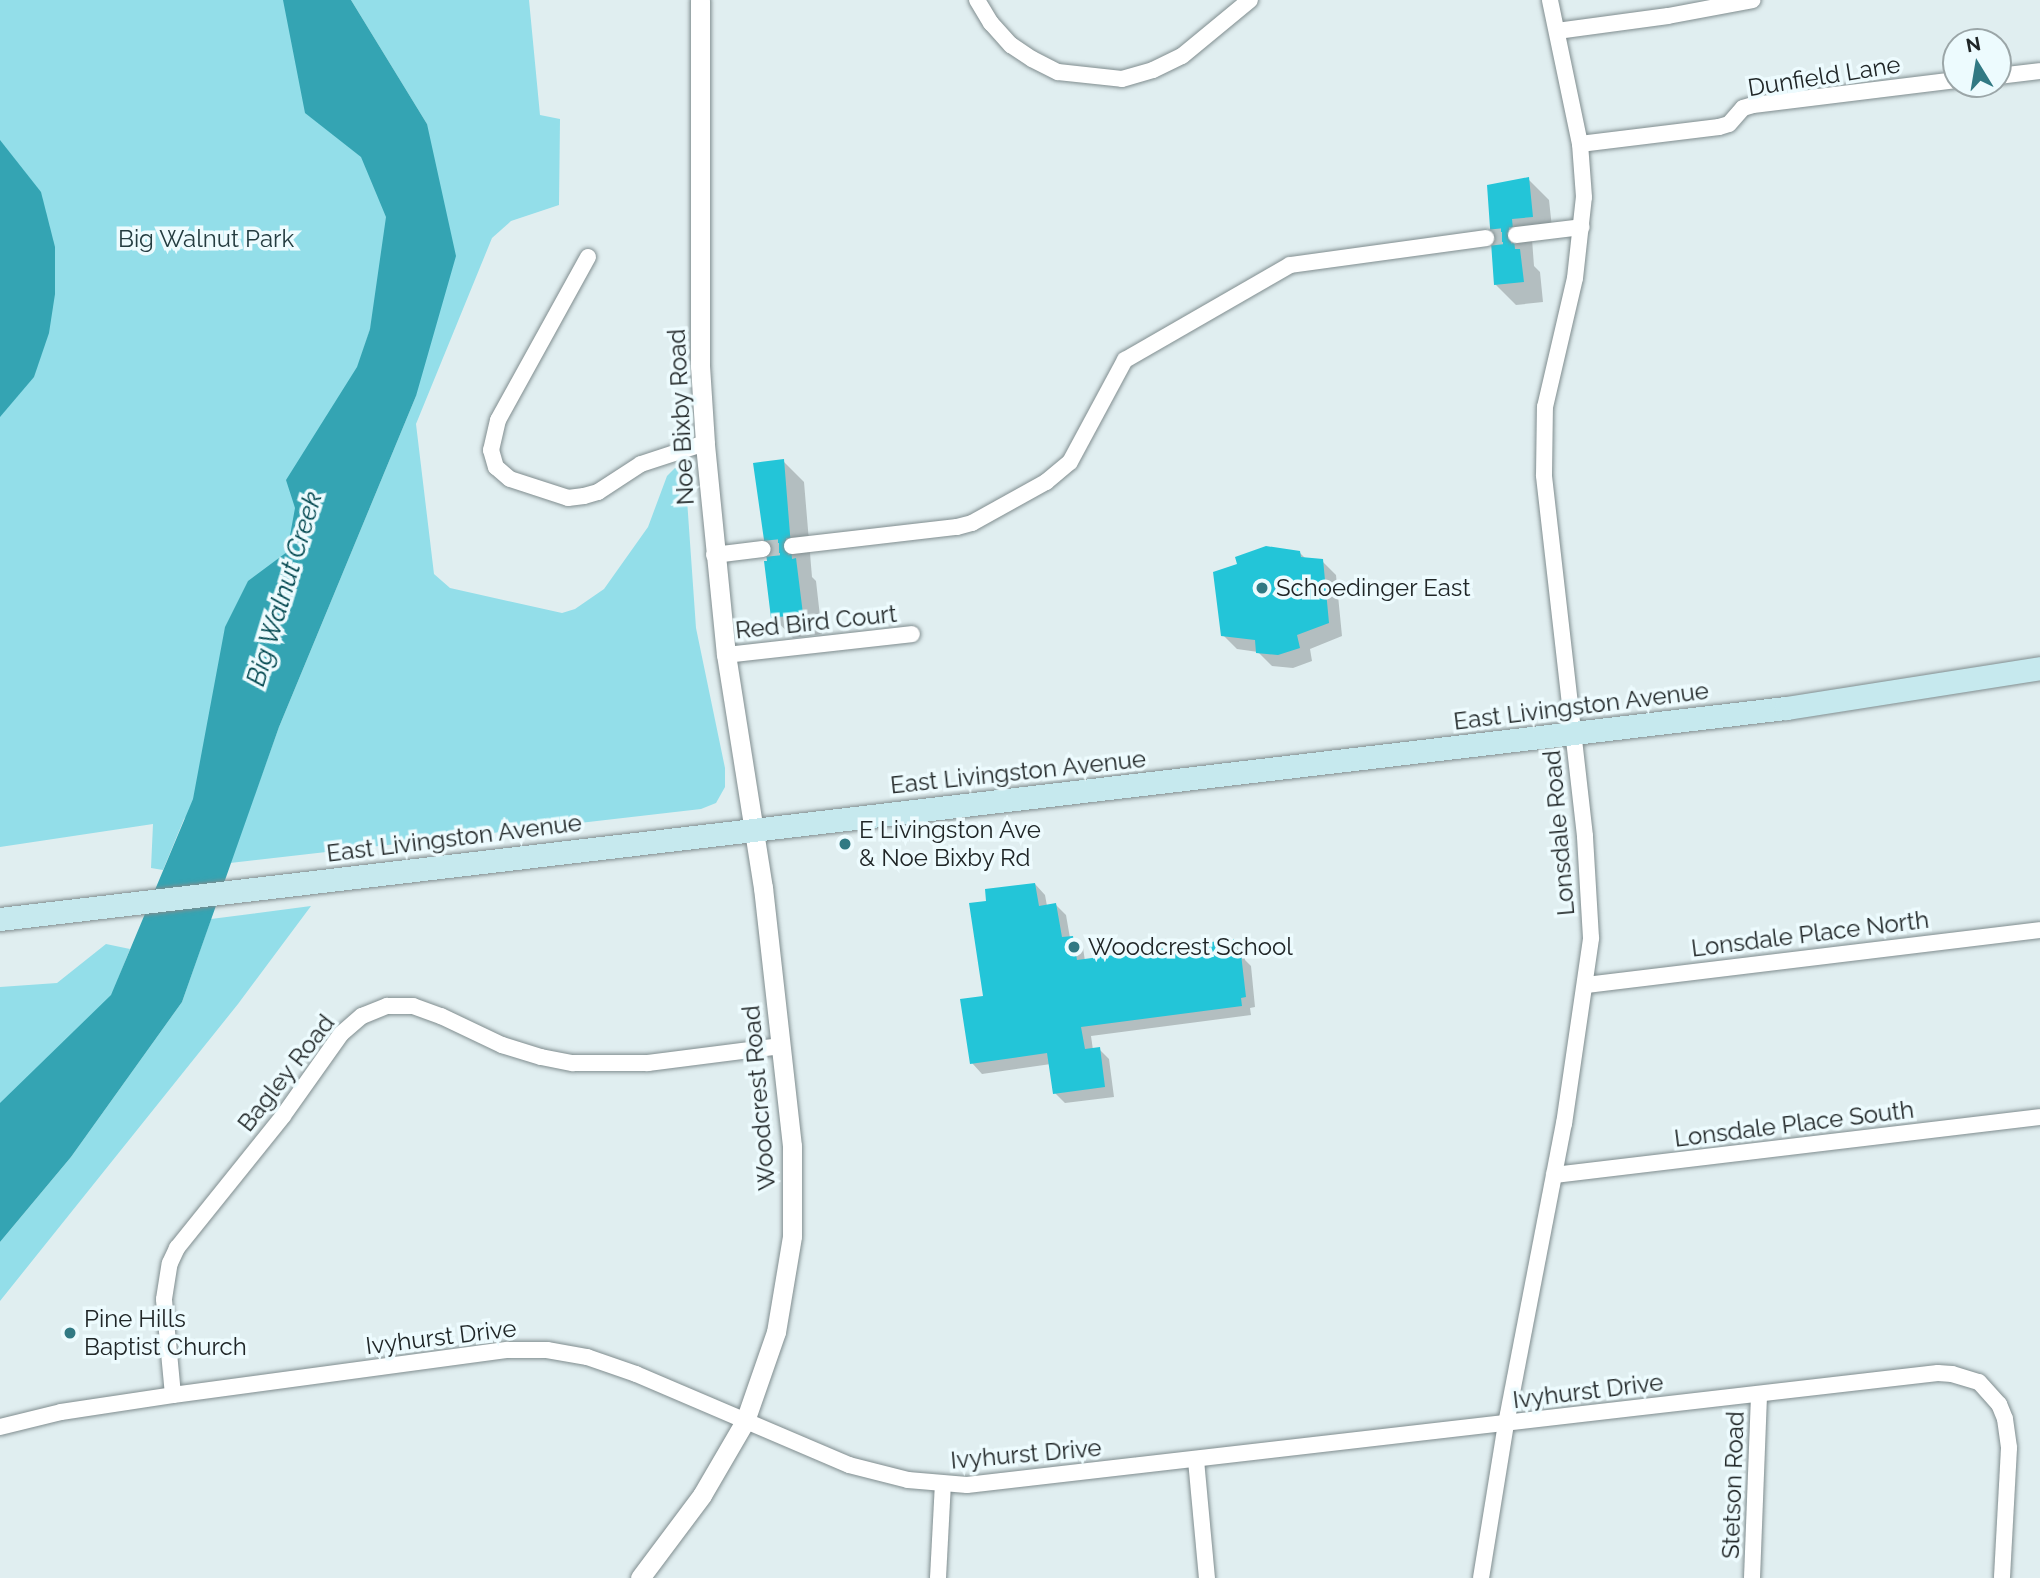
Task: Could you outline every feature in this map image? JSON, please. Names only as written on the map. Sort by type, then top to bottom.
[{"type":"main road","name":"East Livingston Avenue","points":[[0,919],[1786,708],[2040,668]]},
{"type":"street","name":"Noe Bixby Road","points":[[700,0],[700,366],[705,443],[726,655],[754,829]]},
{"type":"street","points":[[977,0],[990,23],[1012,45],[1058,72],[1122,79],[1153,70],[1182,56],[1250,0]]},
{"type":"street","name":"Lonsdale Road","points":[[1481,1578],[1506,1424],[1554,1175],[1586,985],[1591,938],[1589,890],[1544,475],[1545,407],[1575,278],[1583,227],[1580,144],[1550,0]]},
{"type":"street","points":[[1557,31],[1668,16],[1753,0]]},
{"type":"street","points":[[2012,74],[2040,71]]},
{"type":"street","name":"Dunfield Lane","points":[[1580,144],[1719,127],[1729,124],[1743,108],[1753,105],[1942,82]]},
{"type":"street","points":[[1516,235],[1583,227]]},
{"type":"street","points":[[792,546],[957,527],[972,523],[1046,482],[1070,463],[1125,360],[1290,265],[1486,238]]},
{"type":"street","points":[[588,257],[498,420],[491,450],[496,467],[510,480],[568,498],[598,492],[641,464],[705,443]]},
{"type":"street","points":[[714,555],[763,549]]},
{"type":"street","name":"Red Bird Court","points":[[726,655],[912,634]]},
{"type":"street","name":"Woodcrest Road","points":[[640,1578],[702,1495],[745,1421],[776,1332],[792,1236],[792,1146],[754,829]]},
{"type":"street","name":"Lonsdale Place North","points":[[1586,985],[2040,930]]},
{"type":"street","name":"Bagley Road","points":[[173,1395],[164,1299],[170,1263],[177,1248],[283,1116],[341,1034],[374,1010],[402,1004],[425,1009],[502,1045],[573,1063],[648,1063],[781,1046]]},
{"type":"street","name":"Lonsdale Place South","points":[[1554,1175],[2040,1117]]},
{"type":"street","name":"Ivyhurst Drive","points":[[0,1427],[61,1412],[173,1395],[475,1354],[547,1350],[587,1357],[636,1374],[849,1465],[908,1480],[943,1484],[1006,1483],[1938,1373],[1967,1377],[1990,1392],[1999,1404],[2008,1433],[2002,1578]]},
{"type":"street","name":"Stetson Road","points":[[1752,1578],[1759,1394]]},
{"type":"street","points":[[1196,1460],[1207,1578]]},
{"type":"street","points":[[938,1578],[943,1484]]},
{"type":"green space","name":"Big Walnut Park","points":[[0,0],[313,0],[419,177],[225,781],[184,819],[163,870],[151,868],[153,824],[0,847]]},
{"type":"green space","points":[[351,0],[529,0],[540,115],[560,119],[559,205],[511,221],[492,238],[416,424],[434,574],[450,588],[562,613],[575,609],[604,589],[648,527],[667,476],[675,468],[685,471],[696,628],[725,768],[725,787],[716,803],[701,809],[230,863],[279,727],[416,396],[427,124]]},
{"type":"green space","points":[[311,906],[238,1004],[0,1301],[0,1242],[71,1157],[182,1002],[211,919]]},
{"type":"green space","points":[[106,944],[130,949],[118,979],[140,978],[0,1163],[0,987],[57,983]]},
{"type":"water","name":"Big Walnut Creek","points":[[283,0],[351,0],[427,124],[456,256],[416,396],[279,727],[182,1002],[71,1157],[0,1242],[0,1103],[111,995],[193,799],[225,627],[248,581],[287,552],[295,508],[286,480],[357,367],[370,329],[386,217],[361,157],[305,113]]},
{"type":"water","points":[[0,140],[41,192],[55,247],[55,294],[49,333],[34,377],[0,417]]},
{"type":"building","points":[[1529,177],[1533,217],[1512,219],[1515,249],[1520,249],[1524,282],[1494,285],[1487,185]]},
{"type":"building","points":[[784,459],[792,559],[796,558],[803,614],[771,618],[764,561],[767,561],[753,463]]},
{"type":"building","points":[[1266,546],[1300,551],[1301,557],[1323,559],[1329,623],[1297,635],[1300,648],[1278,655],[1256,653],[1255,640],[1221,636],[1213,572],[1237,564],[1235,557]]},
{"type":"building","points":[[1035,883],[1039,906],[1056,903],[1062,937],[1073,936],[1077,960],[1234,939],[1236,955],[1241,954],[1246,997],[1241,998],[1242,1006],[1081,1027],[1085,1049],[1100,1047],[1105,1087],[1053,1094],[1047,1053],[970,1064],[960,999],[983,996],[969,903],[986,901],[985,889]]},
{"type":"tunnel","points":[[1486,238],[1516,235]]},
{"type":"tunnel","points":[[763,549],[792,546]]},
{"type":"place","name":"Schoedinger East","points":[[1262,588]]},
{"type":"place","name":"E Livingston Ave & Noe Bixby Rd","points":[[845,844]]},
{"type":"place","name":"Woodcrest School","points":[[1074,947]]},
{"type":"place","name":"Pine Hills Baptist Church","points":[[70,1333]]}]
